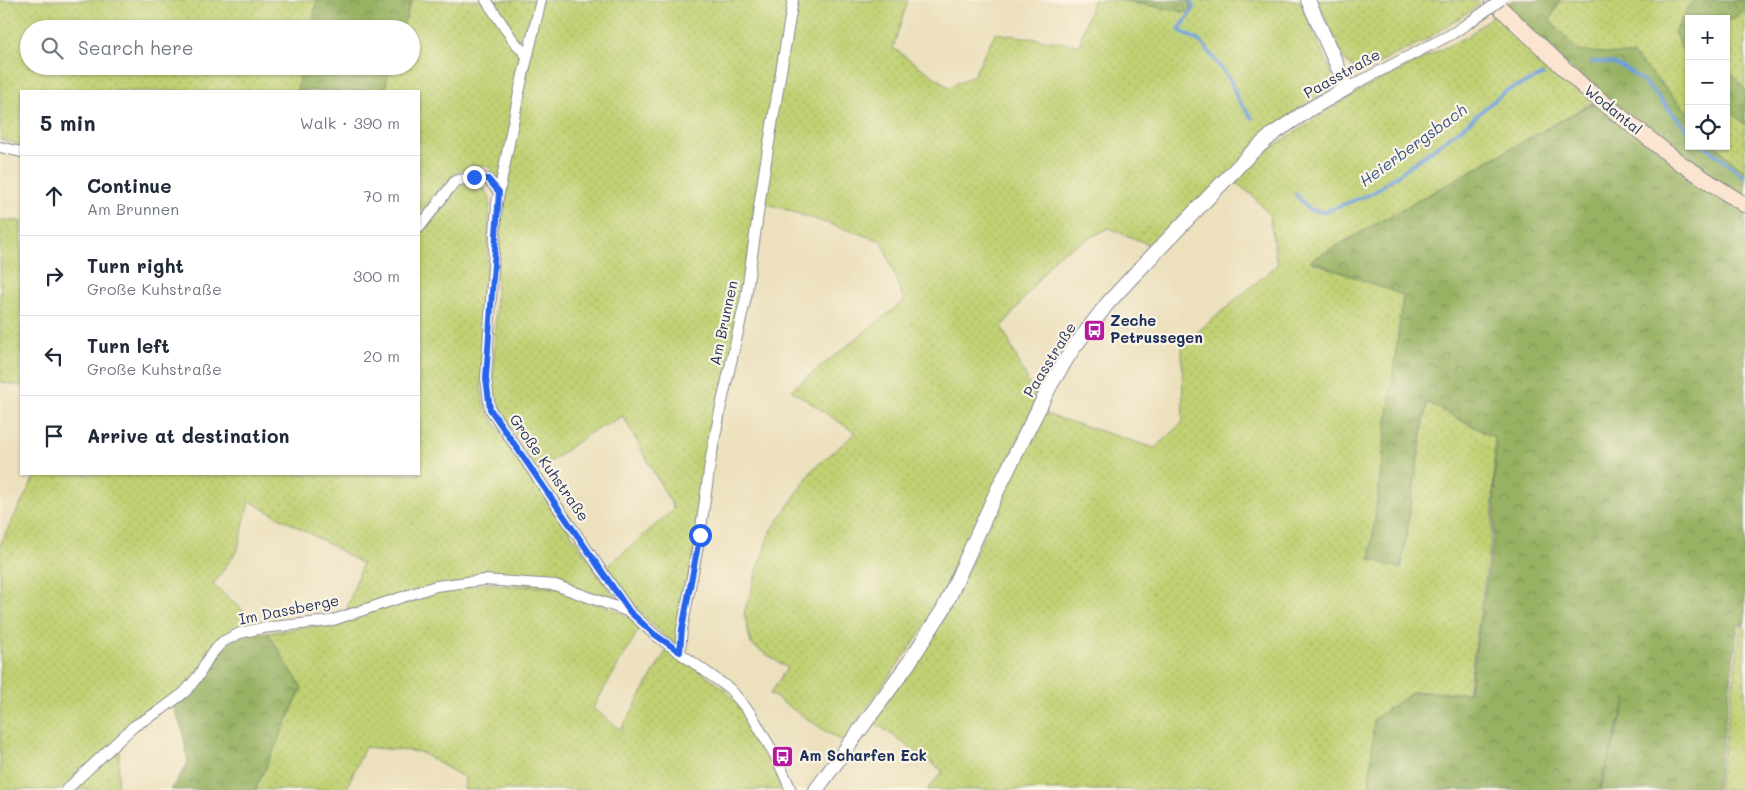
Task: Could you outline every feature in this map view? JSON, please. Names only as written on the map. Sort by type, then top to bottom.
[{"type":"main road","name":"Wodantal","points":[[1492,0],[1586,89],[1680,163],[1745,205]]},
{"type":"street","points":[[486,0],[513,40],[527,56]]},
{"type":"street","points":[[499,192],[527,56],[541,0]]},
{"type":"street","name":"Am Brunnen","points":[[680,652],[682,629],[700,535],[711,457],[746,296],[764,173],[793,0]]},
{"type":"street","points":[[1308,0],[1347,88]]},
{"type":"street","name":"Paasstraße","points":[[816,790],[908,664],[944,608],[998,489],[1052,384],[1072,350],[1107,304],[1250,154],[1273,134],[1310,109],[1347,88],[1450,35],[1501,0]]},
{"type":"street","points":[[0,147],[20,152]]},
{"type":"street","points":[[420,227],[455,181],[474,177],[488,179],[499,192]]},
{"type":"street","name":"Große Kuhstraße","points":[[499,192],[486,378],[490,409],[630,612],[654,634],[730,689],[751,714],[777,759],[791,790]]},
{"type":"street","name":"Im Dassberge","points":[[66,790],[134,726],[161,710],[185,692],[199,675],[209,657],[222,642],[240,633],[262,628],[330,621],[436,586],[484,580],[555,585],[630,612]]},
{"type":"green space","points":[[0,0],[908,0],[893,48],[949,87],[974,75],[995,33],[1079,45],[1093,0],[1118,0],[1191,13],[1189,0],[1299,0],[1331,72],[1331,81],[1325,92],[1290,115],[1155,247],[1109,228],[1057,255],[1002,327],[1037,400],[938,609],[842,742],[770,694],[787,668],[751,644],[744,613],[769,534],[813,469],[856,433],[791,390],[904,301],[882,241],[765,203],[766,201],[757,202],[742,297],[676,645],[638,609],[607,567],[674,509],[623,416],[590,433],[539,470],[493,400],[497,260],[504,194],[491,167],[472,165],[454,174],[420,213],[420,90],[20,90],[20,145],[0,139]]},
{"type":"green space","points":[[317,0],[412,0],[405,20],[313,20]]},
{"type":"green space","points":[[1118,0],[1189,0],[1191,13]]},
{"type":"green space","points":[[1317,0],[1477,0],[1481,4],[1427,39],[1365,70],[1357,70],[1345,61]]},
{"type":"green space","points":[[1512,0],[1560,0],[1550,20],[1578,51],[1634,55],[1685,110],[1685,150],[1721,150],[1745,171],[1745,201],[1592,88],[1505,6]]},
{"type":"green space","points":[[1560,0],[1745,0],[1745,171],[1721,150],[1730,150],[1730,15],[1685,15],[1685,110],[1659,81],[1609,54],[1578,52],[1550,20]]},
{"type":"green space","points":[[1693,0],[1745,0],[1745,9],[1730,20],[1730,15],[1685,15],[1685,55],[1674,32]]},
{"type":"green space","points":[[1499,11],[1592,103],[1310,261],[1403,295],[1370,559],[1401,568],[1427,402],[1495,438],[1492,534],[1468,693],[1413,692],[1374,719],[1369,790],[927,790],[943,771],[874,722],[950,607],[1042,413],[1155,448],[1183,422],[1182,345],[1277,265],[1269,214],[1252,195],[1235,182],[1265,152],[1355,93],[1468,36]]},
{"type":"green space","points":[[1730,72],[1745,89],[1745,125],[1730,110]]},
{"type":"green space","points":[[301,75],[388,75],[385,90],[297,90]]},
{"type":"green space","points":[[1593,103],[1745,210],[1745,624],[1738,625],[1716,790],[1600,790],[1627,698],[1599,790],[1369,790],[1374,719],[1413,692],[1469,693],[1494,534],[1495,438],[1427,402],[1401,569],[1370,559],[1403,295],[1310,261]]},
{"type":"green space","points":[[473,183],[484,188],[490,200],[481,386],[484,406],[615,597],[612,601],[486,577],[346,611],[362,564],[249,501],[238,549],[213,585],[256,621],[227,636],[183,691],[60,790],[0,790],[0,544],[35,475],[420,475],[420,235],[451,192],[464,184]]},
{"type":"green space","points":[[0,220],[20,221],[20,386],[0,382]]},
{"type":"green space","points":[[482,584],[556,588],[618,611],[629,618],[640,628],[593,708],[621,730],[666,651],[713,680],[735,701],[752,725],[773,765],[783,790],[464,790],[465,778],[420,752],[365,747],[346,790],[255,790],[302,688],[268,633],[337,622],[436,590]]},
{"type":"green space","points":[[1741,626],[1745,626],[1745,790],[1718,790]]},
{"type":"green space","points":[[257,632],[268,633],[302,688],[255,790],[171,790],[188,763],[183,732],[173,706],[220,650],[238,636]]},
{"type":"green space","points":[[120,744],[117,790],[72,790]]},
{"type":"waterway","name":"Heierbergsbach","points":[[1192,0],[1193,9],[1179,30],[1202,43],[1231,81],[1237,98],[1252,118]]},
{"type":"waterway","name":"Heierbergsbach","points":[[1592,62],[1612,63],[1637,76],[1685,127]]},
{"type":"waterway","name":"Heierbergsbach","points":[[1296,194],[1308,209],[1324,212],[1373,193],[1462,128],[1504,92],[1543,75]]},
{"type":"waterway","name":"Heierbergsbach","points":[[1710,150],[1745,177]]},
{"type":"place","name":"Zeche Petrussegen","points":[[1094,330]]},
{"type":"place","name":"Am Scharfen Eck","points":[[783,756]]},
{"type":"route","points":[[474,177],[488,179],[499,192],[486,378],[490,409],[630,612],[654,634],[680,652],[682,629],[700,535]]}]
